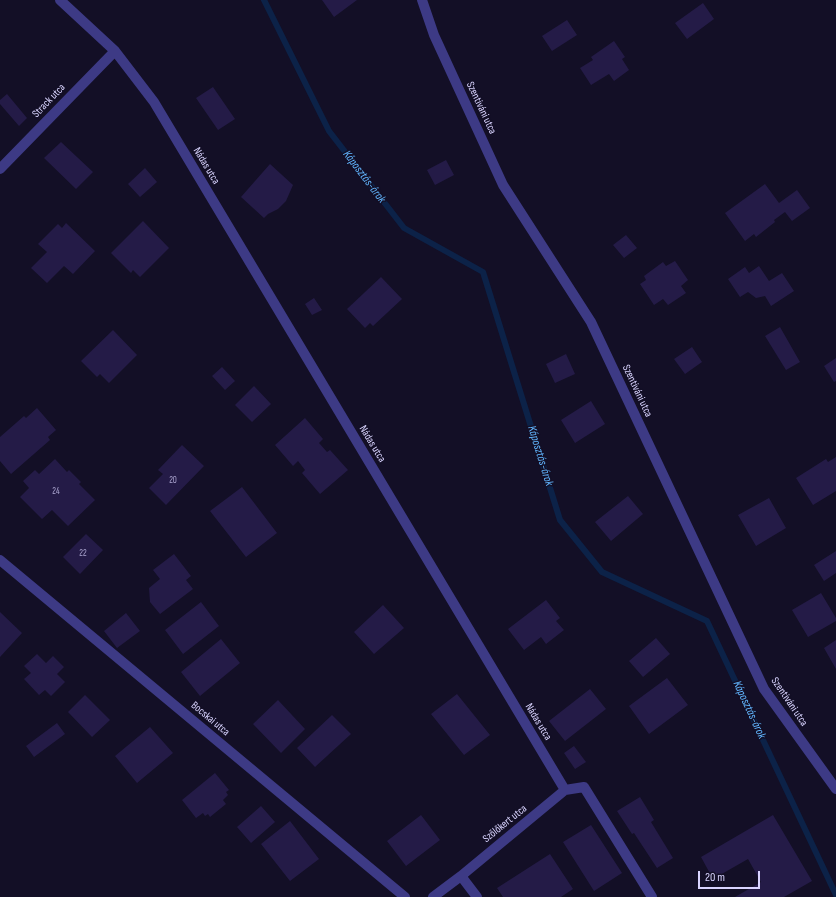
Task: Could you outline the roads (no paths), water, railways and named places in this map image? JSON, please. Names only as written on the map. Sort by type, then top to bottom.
[{"type":"street","name":"Nádas utca","points":[[60,0],[115,51],[154,102],[565,790]]},
{"type":"street","name":"Szentiváni utca","points":[[422,0],[434,35],[503,185],[590,322],[764,689],[836,789]]},
{"type":"street","name":"Strack utca","points":[[0,168],[115,51]]},
{"type":"street","name":"Bocskai utca","points":[[0,560],[405,897]]},
{"type":"street","points":[[565,790],[584,787],[652,897]]},
{"type":"street","name":"Szőlőkert utca","points":[[433,897],[461,876],[565,790]]},
{"type":"street","points":[[461,876],[477,897]]},
{"type":"waterway","name":"Káposztás-árok","points":[[264,0],[329,131],[404,228],[483,272],[560,520],[602,572],[707,621],[836,895]]}]
